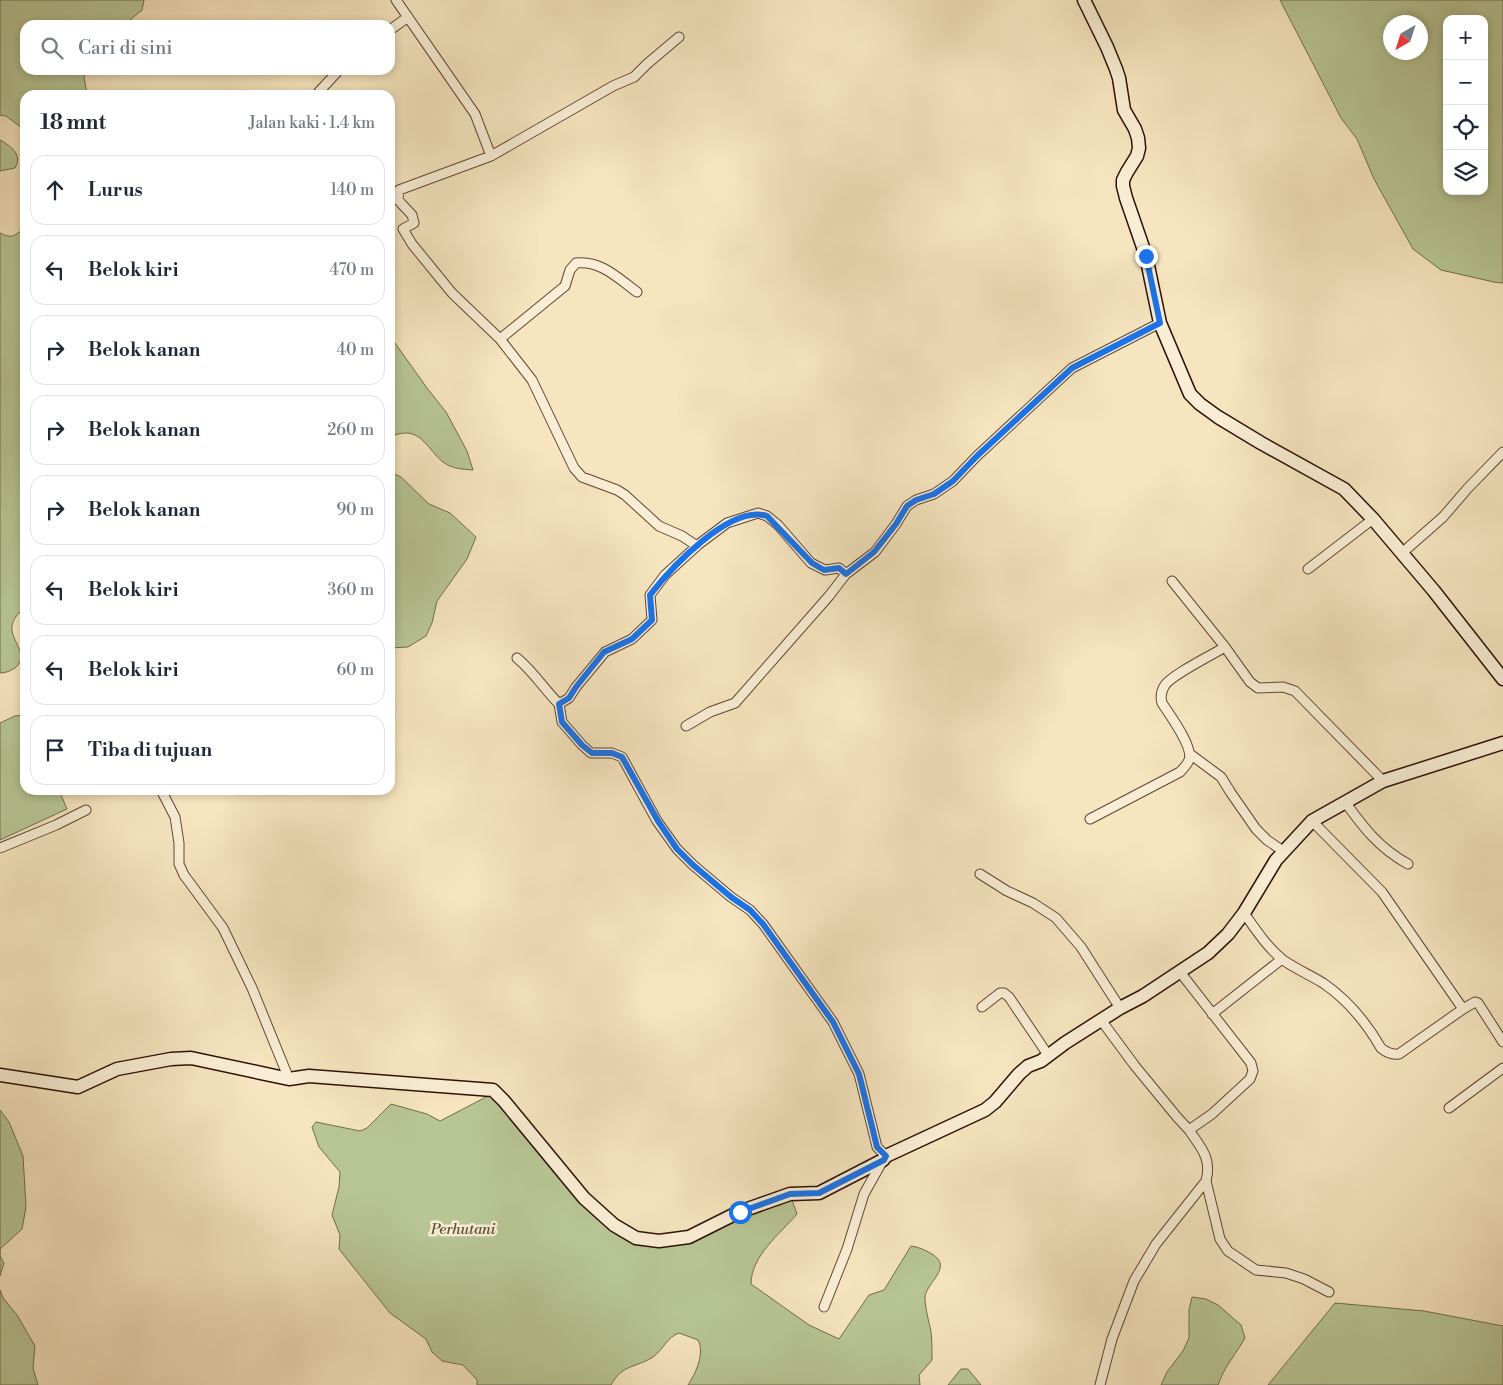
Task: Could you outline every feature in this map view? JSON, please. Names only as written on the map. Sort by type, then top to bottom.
[{"type":"street","points":[[396,0],[474,114],[491,156]]},
{"type":"street","points":[[1084,0],[1116,69],[1124,110],[1138,138],[1139,148],[1137,156],[1123,180],[1123,186],[1146,256],[1160,323],[1190,394],[1200,404],[1261,443],[1341,486],[1373,519],[1434,591],[1503,679]]},
{"type":"street","points":[[395,26],[408,17]]},
{"type":"street","points":[[679,37],[646,64],[634,77],[614,86],[491,156],[399,190],[398,200],[412,215],[414,223],[403,229],[412,244],[452,293],[500,339],[532,380],[574,468],[582,477],[618,490],[626,495],[659,526],[682,536],[697,546]]},
{"type":"street","points":[[321,90],[334,75]]},
{"type":"street","points":[[500,339],[565,286],[570,270],[576,263],[586,262],[603,268],[637,292]]},
{"type":"street","points":[[686,726],[710,712],[735,703],[846,574],[874,552],[896,524],[907,506],[916,500],[934,494],[953,481],[977,456],[1072,368],[1160,323]]},
{"type":"street","points":[[1402,554],[1443,517],[1503,452]]},
{"type":"street","points":[[559,704],[569,698],[604,652],[632,639],[652,620],[650,595],[665,576],[697,546],[727,523],[758,513],[767,516],[778,525],[812,563],[824,570],[839,568],[846,574]]},
{"type":"street","points":[[1308,569],[1373,519]]},
{"type":"street","points":[[1172,581],[1254,686],[1283,687],[1294,691],[1383,781]]},
{"type":"street","points":[[1090,819],[1180,772],[1190,759],[1189,747],[1162,703],[1160,697],[1162,691],[1170,680],[1225,647]]},
{"type":"street","points":[[517,658],[530,669],[543,688],[559,704],[562,722],[582,745],[592,753],[612,753],[622,757],[658,821],[677,849],[731,897],[750,910],[763,924],[808,984],[833,1022],[859,1074],[877,1147],[885,1158]]},
{"type":"street","points":[[0,1075],[78,1087],[117,1069],[171,1058],[191,1058],[289,1079],[309,1076],[493,1090],[584,1198],[614,1224],[636,1238],[659,1241],[689,1237],[740,1212],[790,1194],[819,1193],[885,1158],[985,1110],[995,1102],[1023,1070],[1120,1008],[1143,996],[1208,953],[1228,934],[1244,913],[1283,851],[1312,821],[1383,781],[1503,743]]},
{"type":"street","points":[[1190,754],[1221,777],[1256,828],[1267,840],[1283,851]]},
{"type":"street","points":[[164,795],[175,817],[179,838],[179,864],[184,875],[223,928],[252,988],[289,1079]]},
{"type":"street","points":[[1345,802],[1372,838],[1395,857],[1408,864]]},
{"type":"street","points":[[0,848],[56,825],[86,810]]},
{"type":"street","points":[[1312,821],[1382,892],[1463,1009]]},
{"type":"street","points":[[980,874],[1056,918],[1081,947],[1120,1008]]},
{"type":"street","points":[[1244,913],[1268,946],[1282,959],[1303,974],[1322,983],[1346,1002],[1358,1013],[1381,1048],[1392,1054],[1399,1054],[1475,1002],[1478,1003],[1503,1042]]},
{"type":"street","points":[[1212,1014],[1282,959]]},
{"type":"street","points":[[1180,972],[1250,1063],[1253,1071],[1250,1079],[1212,1114],[1190,1130]]},
{"type":"street","points":[[982,1007],[1000,993],[1004,993],[1009,997],[1048,1055]]},
{"type":"street","points":[[1100,1385],[1112,1339],[1134,1281],[1156,1244],[1206,1181],[1209,1169],[1206,1158],[1190,1130],[1177,1117],[1101,1020]]},
{"type":"street","points":[[1449,1108],[1503,1068]]},
{"type":"street","points":[[824,1307],[847,1249],[864,1194],[885,1158]]},
{"type":"street","points":[[1206,1181],[1220,1239],[1228,1251],[1256,1270],[1286,1273],[1304,1278],[1329,1292]]},
{"type":"green space","points":[[0,0],[144,0],[142,10],[130,20],[20,20],[20,75],[84,75],[86,90],[20,90],[20,126],[6,116],[0,115]]},
{"type":"green space","points":[[1280,0],[1503,0],[1503,283],[1441,270],[1413,249],[1374,179],[1357,139],[1341,118]]},
{"type":"green space","points":[[0,140],[15,151],[18,159],[15,168],[0,171]]},
{"type":"green space","points":[[20,232],[20,612],[12,625],[12,631],[20,652],[20,662],[15,668],[0,673],[0,233],[8,236]]},
{"type":"green space","points":[[395,343],[446,412],[467,451],[473,470],[457,468],[446,464],[417,436],[404,433],[395,435]]},
{"type":"green space","points":[[395,474],[401,477],[429,504],[450,513],[476,537],[467,559],[437,601],[432,623],[426,636],[408,647],[395,648]]},
{"type":"green space","points":[[20,716],[20,795],[61,795],[67,809],[0,840],[0,723]]},
{"type":"green space","name":"Perhutani","points":[[490,1095],[612,1227],[659,1244],[791,1197],[797,1214],[761,1255],[752,1274],[751,1284],[809,1325],[839,1339],[869,1295],[884,1290],[911,1246],[932,1254],[938,1259],[940,1270],[926,1292],[925,1297],[931,1332],[932,1360],[919,1375],[920,1385],[688,1385],[699,1363],[700,1345],[698,1340],[679,1333],[671,1337],[653,1357],[620,1373],[611,1385],[477,1385],[477,1380],[463,1365],[442,1361],[432,1352],[426,1339],[390,1313],[339,1249],[340,1235],[332,1215],[339,1187],[340,1172],[319,1147],[312,1127],[316,1122],[360,1131],[367,1128],[391,1104],[427,1114],[440,1121]]},
{"type":"green space","points":[[0,1110],[9,1122],[23,1156],[26,1207],[22,1229],[0,1249]]},
{"type":"green space","points":[[0,1256],[4,1263],[0,1276]]},
{"type":"green space","points":[[0,1290],[3,1298],[17,1315],[35,1346],[33,1368],[38,1385],[0,1385]]},
{"type":"green space","points":[[1192,1297],[1206,1299],[1218,1305],[1241,1325],[1245,1338],[1227,1366],[1218,1385],[1161,1385],[1189,1338],[1189,1310]]},
{"type":"green space","points":[[1335,1303],[1424,1311],[1503,1326],[1503,1385],[1268,1385]]},
{"type":"green space","points":[[961,1369],[968,1369],[981,1385],[948,1385]]},
{"type":"route","points":[[740,1212],[790,1194],[819,1193],[884,1160],[886,1156],[877,1147],[859,1074],[833,1022],[808,984],[763,924],[750,910],[731,897],[683,856],[658,821],[622,757],[612,753],[592,753],[582,745],[562,722],[559,704],[569,698],[604,652],[632,639],[652,620],[650,595],[665,576],[699,544],[727,523],[758,513],[767,516],[778,525],[812,563],[824,570],[839,568],[846,574],[874,552],[896,524],[907,506],[916,500],[934,494],[953,481],[977,456],[1072,368],[1160,323],[1146,256]]}]
